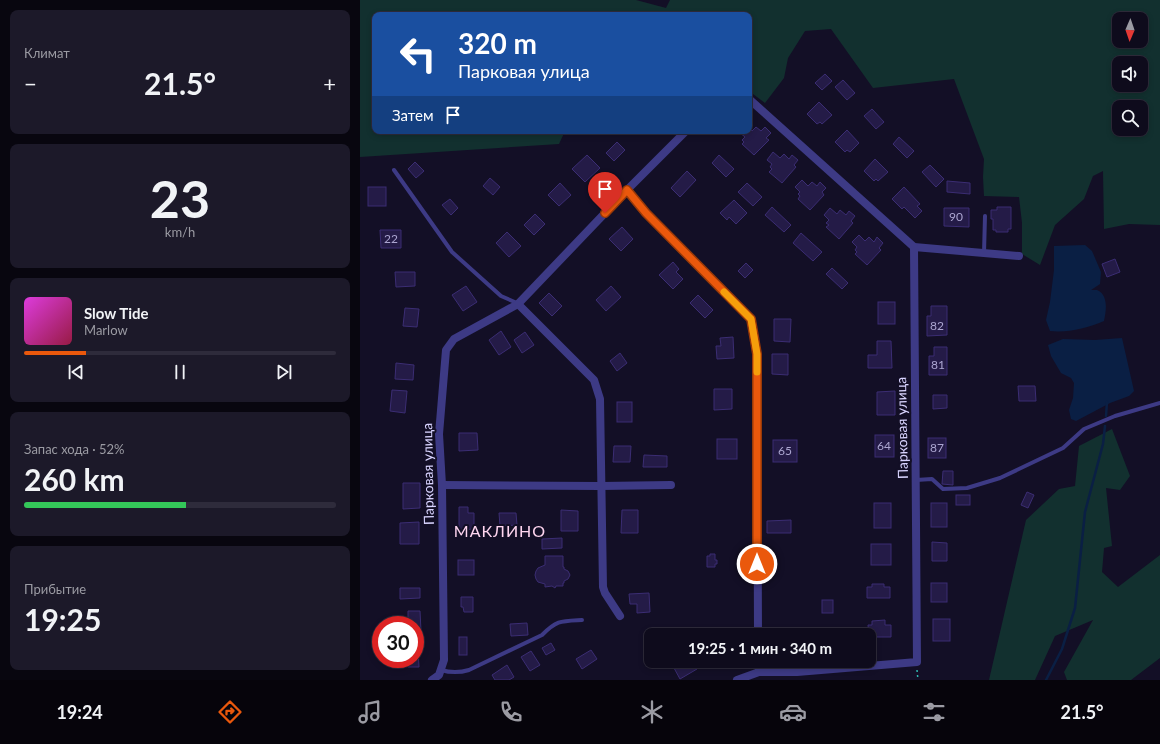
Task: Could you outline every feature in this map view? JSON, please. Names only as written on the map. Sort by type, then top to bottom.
[{"type":"street","points":[[752,102],[914,247],[1019,256]]},
{"type":"street","name":"Парковая улица","points":[[432,680],[439,674],[444,660],[442,485],[439,434],[446,350],[454,339],[518,304],[683,134]]},
{"type":"street","points":[[627,190],[646,213],[751,319],[757,354],[758,628]]},
{"type":"street","name":"Парковая улица","points":[[759,672],[797,672],[917,662],[914,247]]},
{"type":"street","points":[[518,304],[594,380],[600,399],[603,587],[605,593],[620,616]]},
{"type":"street","points":[[442,485],[671,485]]},
{"type":"street","points":[[736,680],[759,672],[759,668]]},
{"type":"lane","points":[[394,170],[452,252],[501,296],[518,304]]},
{"type":"lane","points":[[984,253],[985,216]]},
{"type":"lane","points":[[916,480],[932,479],[943,489],[967,488],[1000,478],[1063,448],[1084,429],[1115,416],[1160,403]]},
{"type":"lane","points":[[440,670],[461,673],[542,635],[550,627],[557,623],[562,621],[582,620]]},
{"type":"green space","points":[[360,0],[636,0],[666,8],[670,0],[1160,0],[1160,225],[1129,224],[1104,229],[1103,171],[1093,176],[1084,199],[1055,225],[1040,265],[1022,254],[1022,223],[1019,197],[984,196],[984,159],[954,79],[873,88],[831,29],[805,31],[788,58],[784,78],[765,103],[752,93],[752,12],[372,12],[372,134],[564,134],[559,144],[360,157]]},
{"type":"green space","points":[[1112,429],[1130,476],[1120,490],[1106,488],[1112,546],[1104,548],[1102,572],[1118,587],[1160,555],[1160,658],[1131,680],[1067,680],[1064,672],[1093,620],[1055,636],[1035,680],[989,680],[1026,520],[1059,489],[1075,486],[1079,446]]},
{"type":"water","points":[[1085,245],[1092,251],[1101,272],[1100,284],[1091,290],[1101,292],[1105,300],[1104,321],[1077,329],[1050,331],[1046,320],[1054,270],[1054,246]]},
{"type":"water","points":[[1122,338],[1134,391],[1129,396],[1110,403],[1076,421],[1071,419],[1069,410],[1073,398],[1074,383],[1071,378],[1061,373],[1051,356],[1048,345],[1063,339],[1095,340]]},
{"type":"building","points":[[825,74],[832,81],[822,90],[815,83]]},
{"type":"building","points":[[843,80],[855,93],[847,100],[835,87]]},
{"type":"building","points":[[819,102],[832,115],[822,124],[820,122],[817,124],[807,114]]},
{"type":"building","points":[[872,109],[884,122],[876,129],[864,116]]},
{"type":"building","points":[[756,127],[761,131],[765,127],[771,133],[766,138],[769,140],[754,155],[742,144],[744,142],[742,140],[745,137],[741,134],[752,134],[752,131]]},
{"type":"building","points":[[847,130],[859,143],[850,152],[847,150],[845,152],[835,142]]},
{"type":"building","points":[[899,137],[914,151],[907,158],[893,144]]},
{"type":"building","points":[[617,142],[625,150],[614,161],[606,153]]},
{"type":"building","points":[[773,152],[780,158],[784,154],[789,159],[792,155],[798,160],[794,165],[796,167],[782,183],[769,172],[772,169],[770,167],[772,164],[767,160]]},
{"type":"building","points":[[587,155],[600,168],[585,182],[572,169]]},
{"type":"building","points":[[719,155],[734,169],[726,177],[712,163]]},
{"type":"building","points":[[875,159],[888,172],[878,181],[876,179],[874,181],[864,171]]},
{"type":"building","points":[[415,162],[424,171],[416,178],[408,169]]},
{"type":"building","points":[[930,165],[944,179],[936,187],[922,172]]},
{"type":"building","points":[[687,171],[696,180],[680,197],[671,188]]},
{"type":"building","points":[[490,178],[500,187],[493,195],[483,186]]},
{"type":"building","points":[[802,180],[808,186],[812,182],[817,186],[820,182],[826,188],[822,192],[824,195],[810,210],[798,199],[800,196],[798,194],[800,192],[795,187]]},
{"type":"building","points":[[947,181],[970,183],[970,194],[947,192]]},
{"type":"building","points":[[560,183],[571,195],[559,206],[548,195]]},
{"type":"building","points":[[747,183],[762,197],[753,206],[738,192]]},
{"type":"building","points":[[368,187],[386,187],[386,206],[368,206]]},
{"type":"building","points":[[904,187],[920,204],[917,206],[922,211],[915,218],[904,207],[902,209],[892,199]]},
{"type":"building","points":[[450,199],[458,208],[451,215],[442,205]]},
{"type":"building","points":[[734,200],[747,213],[736,224],[729,217],[727,220],[720,213]]},
{"type":"building","points":[[772,207],[791,225],[784,232],[765,215]]},
{"type":"building","points":[[997,207],[1011,207],[1011,229],[1008,229],[1008,232],[996,232],[996,230],[993,230],[991,210],[997,210]]},
{"type":"building","points":[[830,208],[837,214],[840,210],[846,215],[849,211],[855,216],[851,221],[853,223],[839,239],[826,227],[829,225],[826,223],[829,220],[824,215]]},
{"type":"building","points":[[944,208],[969,208],[969,227],[944,226]]},
{"type":"building","points":[[535,214],[545,224],[534,235],[524,225]]},
{"type":"building","points":[[622,227],[633,239],[621,251],[609,239]]},
{"type":"building","points":[[380,230],[401,230],[401,248],[381,248]]},
{"type":"building","points":[[507,232],[521,246],[509,257],[496,243]]},
{"type":"building","points":[[801,233],[822,252],[813,261],[793,243]]},
{"type":"building","points":[[859,235],[865,241],[869,237],[874,242],[877,237],[883,243],[879,248],[881,250],[867,265],[855,254],[857,252],[855,250],[857,247],[852,242]]},
{"type":"building","points":[[1115,259],[1120,272],[1107,277],[1102,264]]},
{"type":"building","points":[[673,262],[679,269],[676,272],[683,279],[673,289],[659,275]]},
{"type":"building","points":[[746,263],[753,270],[745,278],[738,271]]},
{"type":"building","points":[[832,268],[848,283],[842,289],[826,274]]},
{"type":"building","points":[[395,272],[415,272],[415,286],[396,287]]},
{"type":"building","points":[[466,286],[477,302],[463,311],[452,295]]},
{"type":"building","points":[[611,286],[621,297],[606,311],[596,300]]},
{"type":"building","points":[[549,293],[562,306],[552,316],[539,303]]},
{"type":"building","points":[[698,295],[713,310],[705,318],[690,303]]},
{"type":"building","points":[[878,302],[895,302],[895,324],[878,324]]},
{"type":"building","points":[[931,306],[947,306],[947,335],[927,336],[927,316],[931,316]]},
{"type":"building","points":[[405,308],[419,309],[417,327],[403,326]]},
{"type":"building","points":[[774,319],[791,319],[790,342],[774,341]]},
{"type":"building","points":[[501,331],[511,347],[499,355],[489,340]]},
{"type":"building","points":[[525,332],[534,345],[522,353],[514,340]]},
{"type":"building","points":[[733,337],[734,358],[717,359],[716,346],[721,346],[720,338]]},
{"type":"building","points":[[877,341],[891,341],[892,368],[868,368],[868,355],[877,355]]},
{"type":"building","points":[[934,347],[947,347],[947,375],[929,375],[929,356],[934,356]]},
{"type":"building","points":[[620,353],[627,363],[617,371],[610,361]]},
{"type":"building","points":[[772,354],[788,354],[788,375],[772,374]]},
{"type":"building","points":[[396,363],[414,365],[413,380],[395,379]]},
{"type":"building","points":[[1018,386],[1035,386],[1036,401],[1019,401]]},
{"type":"building","points":[[714,389],[732,389],[732,409],[714,410]]},
{"type":"building","points":[[392,390],[407,391],[405,413],[390,411]]},
{"type":"building","points":[[895,391],[895,415],[877,415],[877,392]]},
{"type":"building","points":[[933,395],[947,395],[947,408],[933,409]]},
{"type":"building","points":[[617,402],[632,402],[632,422],[617,422]]},
{"type":"building","points":[[459,433],[477,433],[478,450],[459,451]]},
{"type":"building","points":[[875,435],[894,435],[894,457],[875,457]]},
{"type":"building","points":[[928,438],[946,438],[946,458],[928,458]]},
{"type":"building","points":[[717,439],[737,439],[737,459],[717,459]]},
{"type":"building","points":[[773,440],[797,440],[797,462],[773,462]]},
{"type":"building","points":[[614,446],[631,446],[630,462],[613,462]]},
{"type":"building","points":[[644,455],[667,456],[667,467],[643,467]]},
{"type":"building","points":[[943,471],[953,471],[953,485],[942,484]]},
{"type":"building","points":[[403,483],[420,483],[420,508],[403,509]]},
{"type":"building","points":[[1027,492],[1034,495],[1028,508],[1021,505]]},
{"type":"building","points":[[956,495],[970,495],[970,505],[956,505]]},
{"type":"building","points":[[874,503],[891,503],[891,528],[874,528]]},
{"type":"building","points":[[931,503],[947,503],[947,527],[931,527]]},
{"type":"building","points":[[459,507],[468,507],[468,513],[474,513],[474,529],[459,530]]},
{"type":"building","points":[[561,510],[578,511],[578,531],[561,531]]},
{"type":"building","points":[[622,510],[638,510],[638,533],[621,533]]},
{"type":"building","points":[[499,513],[516,513],[517,525],[500,526]]},
{"type":"building","points":[[791,520],[791,533],[767,533],[767,521]]},
{"type":"building","points":[[419,522],[419,544],[400,544],[400,523]]},
{"type":"building","points":[[562,538],[562,548],[542,549],[542,539]]},
{"type":"building","points":[[932,542],[947,543],[947,561],[932,561]]},
{"type":"building","points":[[871,544],[891,544],[891,565],[871,565]]},
{"type":"building","points":[[710,554],[715,554],[717,564],[715,564],[715,567],[707,567],[707,556],[710,556]]},
{"type":"building","points":[[545,556],[563,556],[563,567],[570,575],[568,579],[564,581],[563,586],[556,586],[555,588],[552,586],[545,587],[545,584],[538,582],[536,579],[536,571],[538,568],[545,565]]},
{"type":"building","points":[[458,560],[474,560],[474,575],[458,575]]},
{"type":"building","points":[[931,583],[947,583],[947,602],[931,602]]},
{"type":"building","points":[[872,584],[884,584],[884,587],[890,587],[890,598],[867,598],[867,587],[872,587]]},
{"type":"building","points":[[400,588],[420,588],[420,598],[400,599]]},
{"type":"building","points":[[649,593],[650,612],[637,613],[637,604],[630,604],[629,594]]},
{"type":"building","points":[[461,597],[473,597],[473,612],[464,612],[463,607],[461,607]]},
{"type":"building","points":[[822,600],[833,600],[833,613],[822,613]]},
{"type":"building","points":[[408,611],[420,611],[420,616],[408,616]]},
{"type":"building","points":[[933,619],[950,619],[950,641],[933,641]]},
{"type":"building","points":[[885,620],[885,625],[891,625],[891,637],[876,637],[876,628],[868,628],[868,625],[872,625],[872,621]]},
{"type":"building","points":[[527,623],[528,635],[511,636],[510,624]]},
{"type":"building","points":[[459,637],[467,637],[467,655],[459,655]]},
{"type":"building","points":[[551,643],[555,650],[546,655],[542,648]]},
{"type":"building","points":[[591,650],[597,659],[582,669],[576,659]]},
{"type":"building","points":[[531,651],[540,665],[530,671],[521,657]]},
{"type":"building","points":[[507,665],[514,677],[509,680],[495,680],[492,675]]},
{"type":"building","points":[[674,668],[696,668],[697,669],[680,679]]},
{"type":"waterway","points":[[1106,416],[1107,402]]},
{"type":"waterway","points":[[1046,680],[1062,649],[1075,608],[1085,512],[1103,444],[1105,426]]},
{"type":"slow traffic","points":[[724,292],[751,319],[757,354],[757,372]]},
{"type":"district","name":"МАКЛИНО","points":[[500,531]]},
{"type":"route","points":[[605,213],[627,190],[646,213],[751,319],[757,354],[757,564]]}]
